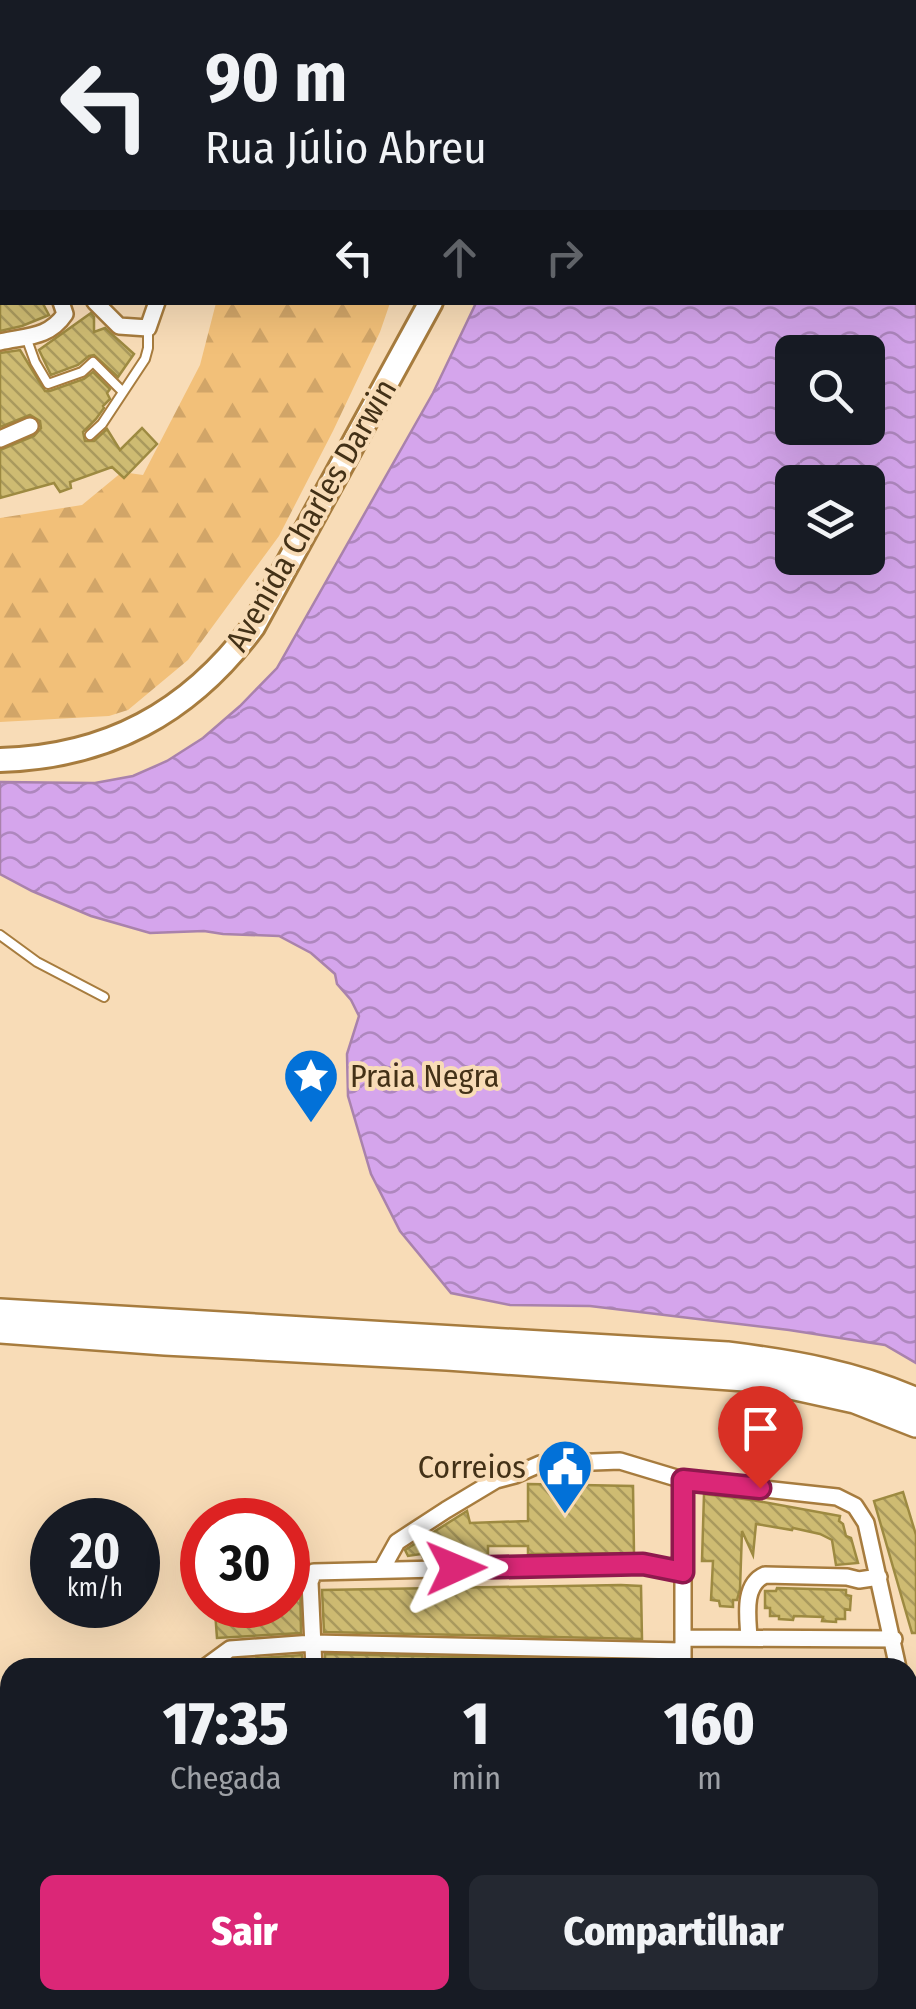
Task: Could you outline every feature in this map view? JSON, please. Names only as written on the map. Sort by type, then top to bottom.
[{"type":"main road","name":"Avenida Charles Darwin","points":[[0,760],[60,755],[116,738],[184,700],[222,665],[254,627],[429,305]]},
{"type":"main road","points":[[0,1312],[727,1355],[816,1368],[916,1401]]},
{"type":"main road","points":[[0,1330],[759,1379],[856,1400],[916,1424]]},
{"type":"street","points":[[0,342],[45,333],[65,314],[62,305]]},
{"type":"street","points":[[98,305],[120,326],[148,328],[156,305]]},
{"type":"street","points":[[0,440],[30,426]]},
{"type":"street","points":[[382,1569],[398,1542],[430,1520],[496,1480],[540,1464],[620,1461],[683,1480],[837,1497],[856,1506],[866,1523],[897,1658]]},
{"type":"street","points":[[682,1652],[683,1480]]},
{"type":"street","points":[[314,1658],[310,1589],[314,1572],[643,1564],[683,1572]]},
{"type":"street","points":[[749,1638],[752,1586],[765,1575],[859,1580],[879,1576]]},
{"type":"street","points":[[218,1658],[230,1649],[313,1643],[682,1652],[749,1638],[894,1639]]},
{"type":"lane","points":[[90,435],[102,424],[145,359],[148,328]]},
{"type":"lane","points":[[26,336],[48,384],[82,372],[93,362],[122,392]]},
{"type":"lane","points":[[0,935],[37,962],[104,997]]},
{"type":"green space","points":[[215,305],[389,305],[333,431],[279,536],[188,660],[128,710],[109,716],[0,722],[0,518],[82,505],[122,472],[143,475],[200,365]]},
{"type":"water","points":[[475,305],[916,305],[916,1363],[885,1345],[789,1330],[590,1306],[510,1305],[451,1293],[400,1231],[371,1174],[348,1096],[347,1054],[359,1016],[337,984],[335,974],[311,953],[279,936],[204,931],[150,933],[91,916],[0,874],[0,782],[95,783],[133,776],[167,761],[203,738],[277,668],[433,393]]},
{"type":"building","points":[[0,305],[44,305],[49,315],[22,326],[0,331]]},
{"type":"building","points":[[91,313],[94,332],[105,328],[134,354],[118,377],[94,355],[51,375],[39,350]]},
{"type":"building","points":[[20,350],[45,391],[84,379],[93,372],[110,389],[110,399],[83,432],[85,441],[94,441],[107,429],[120,450],[142,428],[157,444],[124,478],[112,467],[70,482],[71,488],[60,492],[54,483],[0,498],[0,450],[34,436],[41,428],[40,421],[30,415],[0,427],[0,353]]},
{"type":"building","points":[[528,1484],[633,1486],[634,1553],[528,1554],[528,1546],[488,1546],[488,1555],[467,1552],[465,1557],[408,1556],[405,1550],[467,1511],[470,1523],[528,1521]]},
{"type":"building","points":[[903,1492],[916,1535],[916,1633],[912,1633],[874,1501]]},
{"type":"building","points":[[704,1494],[840,1516],[858,1563],[836,1565],[832,1540],[820,1534],[756,1524],[753,1555],[742,1531],[737,1600],[733,1600],[733,1607],[720,1606],[719,1601],[711,1600],[713,1561],[702,1561]]},
{"type":"building","points":[[641,1586],[642,1639],[324,1632],[322,1590]]},
{"type":"building","points":[[846,1590],[846,1595],[851,1596],[850,1610],[845,1609],[845,1619],[836,1622],[822,1621],[823,1617],[779,1619],[770,1616],[770,1608],[765,1608],[765,1591]]},
{"type":"building","points":[[216,1628],[301,1628],[301,1633],[217,1638]]},
{"type":"building","points":[[325,1654],[505,1658],[325,1658]]},
{"type":"place","name":"Praia Negra","points":[[311,1125]]},
{"type":"place","name":"Correios","points":[[565,1516]]},
{"type":"route","points":[[456,1568],[643,1564],[683,1572],[683,1480],[760,1488]]}]
